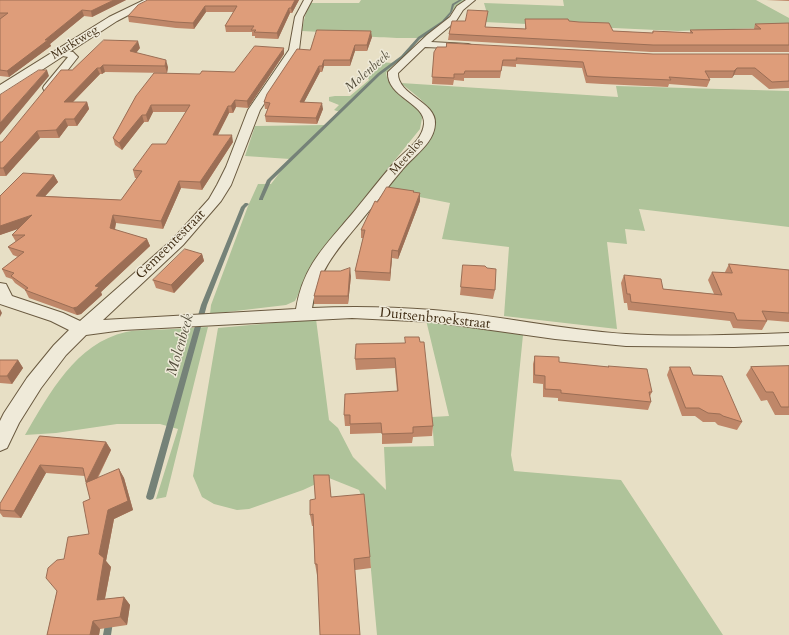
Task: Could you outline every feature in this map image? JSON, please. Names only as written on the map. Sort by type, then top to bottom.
[{"type":"street","name":"Marktweg","points":[[0,91],[113,19],[152,0]]},
{"type":"street","name":"Gemeentestraat","points":[[0,442],[11,419],[34,383],[60,350],[81,329],[178,242],[214,201],[224,185],[232,167],[254,110],[294,50],[299,17],[308,0]]},
{"type":"street","name":"Meerslos","points":[[303,314],[311,281],[322,260],[399,166],[428,134],[430,121],[421,107],[396,87],[392,75],[395,69],[425,44],[430,37],[453,19],[460,8],[471,0]]},
{"type":"street","points":[[425,44],[481,47]]},
{"type":"street","points":[[43,94],[73,57],[70,54],[60,53]]},
{"type":"street","points":[[2,296],[57,317],[81,329]]},
{"type":"street","name":"Duitsenbroekstraat","points":[[81,329],[123,324],[352,312],[434,316],[555,333],[626,340],[734,342],[789,338]]},
{"type":"green space","points":[[361,0],[468,0],[456,7],[436,29],[424,37],[419,38],[350,36],[340,33],[302,31],[306,13],[311,3],[359,3]]},
{"type":"green space","points":[[563,0],[756,0],[789,18],[789,27],[678,31],[484,22],[483,17],[486,10],[484,3],[564,6]]},
{"type":"green space","points":[[374,62],[395,63],[386,73],[388,80],[400,96],[423,113],[420,129],[317,256],[295,301],[286,305],[210,314],[211,305],[248,206],[258,184],[271,184],[290,159],[245,156],[255,126],[326,125],[340,112],[334,110],[339,105],[329,101],[329,97],[350,96],[369,80],[367,76],[376,65]]},
{"type":"green space","points":[[401,83],[618,97],[616,86],[789,91],[789,227],[639,209],[645,231],[625,229],[627,244],[607,242],[617,329],[504,316],[509,247],[442,239],[450,203],[384,190],[434,125],[432,113],[428,107]]},
{"type":"green space","points":[[316,319],[329,420],[338,428],[353,457],[386,490],[384,447],[434,446],[432,417],[449,416],[426,320],[523,335],[511,455],[514,471],[621,480],[723,635],[377,635],[365,505],[359,490],[329,478],[303,490],[249,509],[237,510],[214,504],[202,497],[193,476],[218,328]]},
{"type":"green space","points":[[208,327],[166,497],[156,499],[178,429],[160,424],[117,424],[56,433],[25,435],[54,387],[78,359],[92,347],[108,338],[129,331]]},
{"type":"building","points":[[0,0],[114,0],[91,11],[82,10],[45,40],[48,40],[7,71],[0,70],[0,19],[8,13],[0,13]]},
{"type":"building","points":[[148,0],[295,0],[291,8],[289,8],[277,33],[254,32],[256,30],[251,30],[254,26],[225,26],[237,6],[205,6],[193,23],[128,16],[138,5]]},
{"type":"building","points":[[468,10],[488,11],[485,27],[526,29],[525,19],[568,19],[569,21],[579,22],[609,23],[613,31],[653,33],[653,31],[693,33],[690,30],[761,29],[755,24],[789,23],[789,45],[653,45],[449,34],[452,21],[465,21]]},
{"type":"building","points":[[317,30],[371,31],[367,45],[355,45],[350,60],[324,60],[322,66],[319,66],[300,102],[322,103],[316,118],[265,116],[270,103],[264,102],[267,94],[297,49],[310,50]]},
{"type":"building","points":[[104,40],[138,41],[130,51],[166,60],[165,66],[103,65],[100,68],[97,68],[64,102],[87,102],[74,119],[65,119],[56,130],[37,131],[3,168],[0,168],[0,142],[2,142],[61,70],[72,70]]},
{"type":"building","points":[[447,43],[653,54],[789,54],[789,81],[772,82],[755,68],[737,68],[734,71],[705,71],[710,80],[669,77],[671,80],[587,76],[583,62],[516,58],[517,60],[503,60],[501,71],[465,71],[464,74],[454,74],[454,78],[432,77],[434,52],[437,47],[446,47]]},
{"type":"building","points":[[255,46],[284,48],[247,101],[235,100],[231,106],[228,106],[213,135],[232,135],[200,182],[179,181],[161,221],[113,215],[110,228],[147,239],[95,286],[99,287],[77,307],[73,308],[25,290],[28,288],[11,276],[14,273],[2,269],[24,252],[8,247],[25,235],[12,235],[32,215],[0,226],[0,196],[23,173],[54,175],[36,196],[121,200],[142,171],[133,170],[152,144],[166,144],[190,105],[151,105],[146,115],[142,115],[119,143],[113,138],[136,96],[154,73],[200,74],[202,71],[234,72]]},
{"type":"building","points":[[39,70],[47,70],[0,123],[0,95]]},
{"type":"building","points":[[387,187],[420,193],[398,251],[392,250],[390,273],[355,271],[365,230],[361,230],[375,201],[377,202]]},
{"type":"building","points":[[185,249],[202,254],[171,285],[153,280]]},
{"type":"building","points":[[729,264],[789,270],[789,313],[762,311],[767,321],[737,320],[734,313],[631,302],[630,294],[627,294],[624,275],[661,279],[663,289],[722,295],[712,272],[732,273]]},
{"type":"building","points":[[463,265],[485,266],[487,268],[496,269],[495,290],[461,287]]},
{"type":"building","points":[[350,268],[348,296],[314,296],[321,271],[340,271]]},
{"type":"building","points":[[405,337],[419,337],[420,342],[424,342],[433,426],[413,427],[413,433],[382,434],[381,423],[350,424],[350,415],[344,415],[345,394],[398,391],[395,358],[355,359],[356,344],[405,343]]},
{"type":"building","points":[[535,356],[559,357],[559,362],[647,369],[652,392],[649,392],[651,402],[561,393],[561,390],[545,389],[545,376],[535,375]]},
{"type":"building","points":[[0,360],[18,360],[7,376],[0,376]]},
{"type":"building","points":[[789,366],[789,407],[781,407],[773,392],[766,392],[751,367]]},
{"type":"building","points":[[670,367],[690,367],[693,375],[722,376],[742,422],[720,414],[708,413],[699,408],[686,408]]},
{"type":"building","points":[[40,436],[106,442],[86,482],[83,468],[40,465],[14,511],[0,510],[0,504]]},
{"type":"building","points":[[119,469],[128,501],[108,510],[99,554],[104,558],[97,600],[124,597],[120,617],[93,621],[90,635],[47,635],[57,591],[46,578],[48,568],[57,560],[64,559],[68,537],[89,534],[83,502],[90,499],[86,483]]},
{"type":"building","points":[[314,475],[329,475],[331,497],[364,494],[370,557],[354,559],[360,635],[320,635],[313,514],[310,515],[310,500],[315,499]]},
{"type":"waterway","name":"Molenbeek","points":[[261,199],[269,181],[295,155],[379,74],[402,57],[419,38],[443,22],[451,12],[453,5],[461,0]]},
{"type":"waterway","name":"Molenbeek","points":[[150,497],[204,305],[243,207],[247,204]]},
{"type":"waterway","name":"Molenbeek","points":[[107,635],[109,622]]}]
